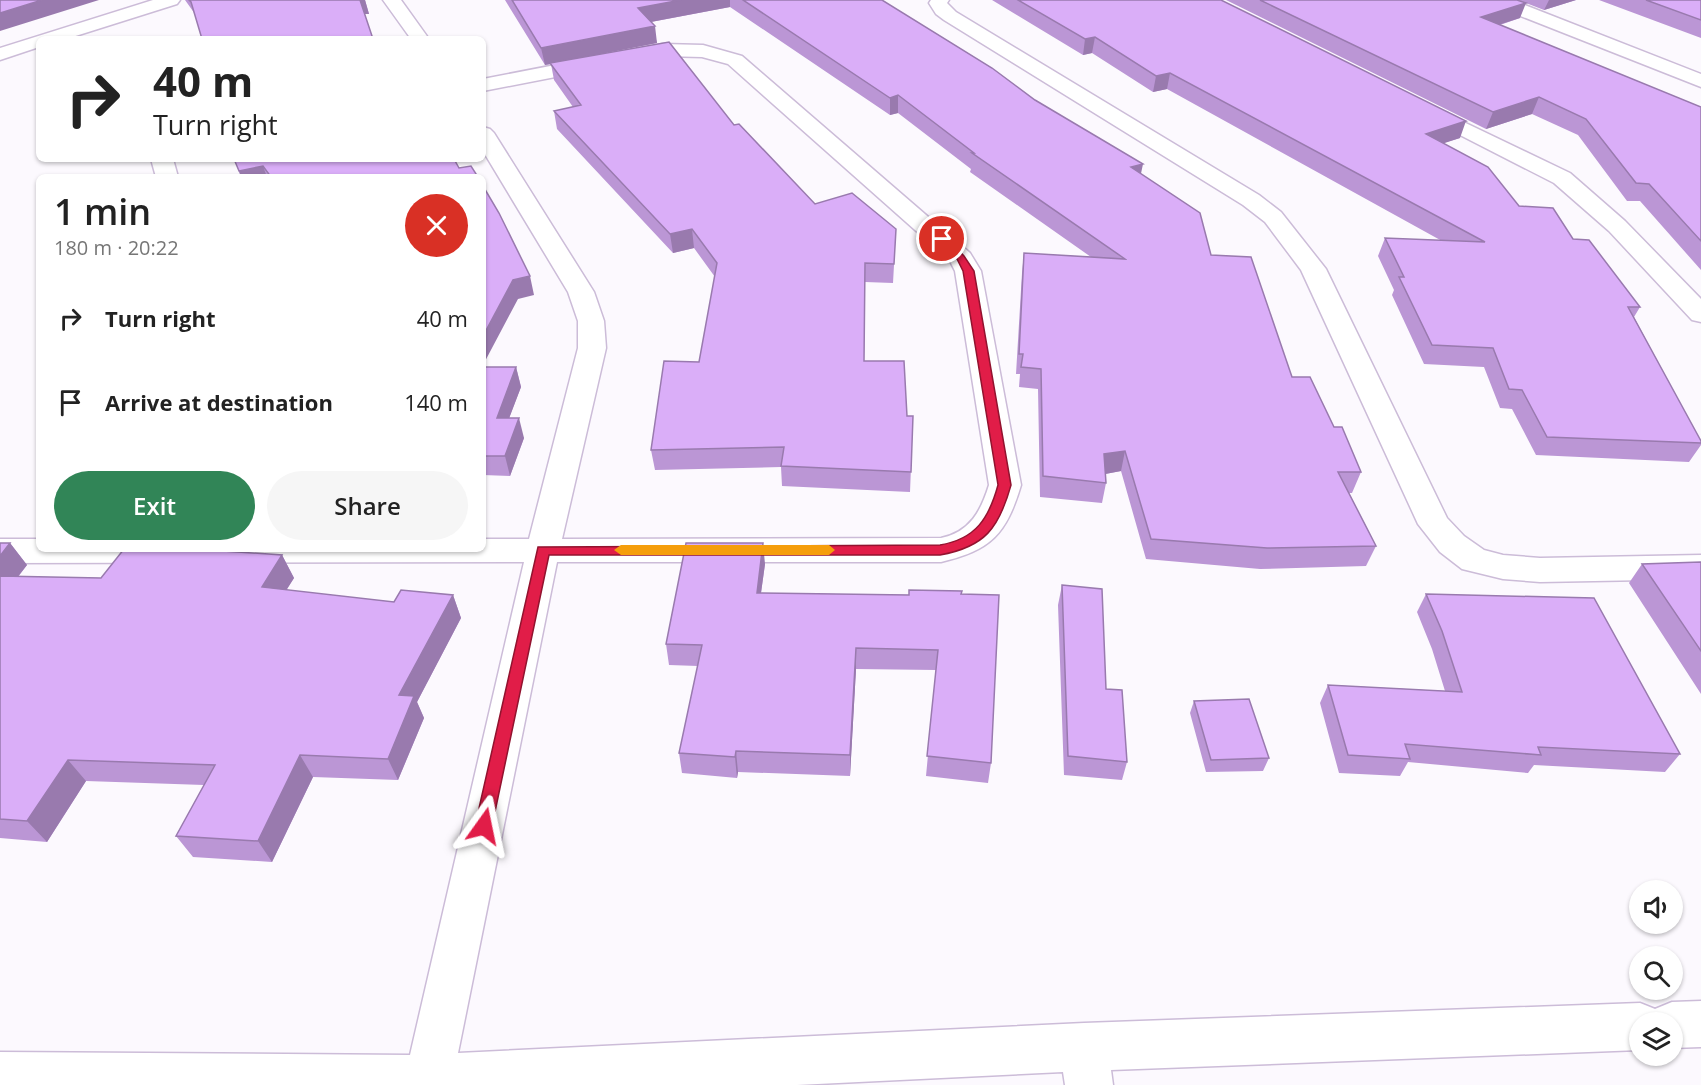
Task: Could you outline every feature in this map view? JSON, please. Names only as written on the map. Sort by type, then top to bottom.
[{"type":"street","points":[[62,36],[128,23],[171,0]]},
{"type":"street","points":[[394,0],[418,36]]},
{"type":"street","points":[[940,0],[938,3],[942,10],[950,16],[1251,200],[1273,217],[1313,269],[1434,524],[1452,544],[1474,560],[1503,567],[1540,570],[1701,567]]},
{"type":"street","points":[[1496,0],[1701,81]]},
{"type":"street","points":[[0,54],[36,42]]},
{"type":"street","points":[[486,84],[663,50],[703,51],[735,60],[961,258],[968,271],[1005,485],[997,511],[981,532],[962,546],[940,550],[486,550]]},
{"type":"street","points":[[1410,102],[1562,178],[1617,226],[1701,315]]},
{"type":"street","points":[[429,1079],[543,550],[592,348],[591,321],[581,292],[486,138]]},
{"type":"street","points":[[0,551],[36,550]]},
{"type":"street","points":[[1683,1025],[1701,1024]]},
{"type":"street","points":[[0,1076],[429,1079],[1087,1066],[1629,1027]]},
{"type":"building","points":[[0,0],[42,0],[0,13]]},
{"type":"building","points":[[189,0],[360,0],[372,36],[201,36]]},
{"type":"building","points":[[512,0],[681,0],[638,8],[655,26],[541,48]]},
{"type":"building","points":[[743,0],[882,0],[992,68],[1035,100],[1143,164],[1131,167],[1200,213],[1211,255],[1251,257],[1292,377],[1310,377],[1334,427],[1342,427],[1361,472],[1338,472],[1376,546],[1267,548],[1151,539],[1125,451],[1104,454],[1106,483],[1043,476],[1041,369],[1021,367],[1023,354],[1019,354],[1024,253],[1125,259],[972,153],[974,153],[898,95],[890,98]]},
{"type":"building","points":[[1018,0],[1221,0],[1466,121],[1426,134],[1488,167],[1519,206],[1553,208],[1573,239],[1589,240],[1640,307],[1628,307],[1701,443],[1547,437],[1522,390],[1509,389],[1493,348],[1432,345],[1399,277],[1404,277],[1385,238],[1485,242],[1170,73],[1156,76],[1095,37],[1085,39]]},
{"type":"building","points":[[1260,0],[1517,0],[1526,3],[1481,17],[1701,107],[1701,241],[1649,184],[1636,183],[1586,119],[1539,97],[1493,112]]},
{"type":"building","points":[[1646,0],[1701,0],[1701,20]]},
{"type":"building","points":[[669,42],[734,125],[739,124],[815,204],[852,193],[896,229],[894,264],[865,263],[864,361],[904,361],[907,416],[913,416],[911,472],[781,466],[784,447],[651,450],[664,361],[699,362],[717,263],[692,229],[670,234],[554,111],[581,105],[550,63]]},
{"type":"building","points":[[235,162],[456,162],[459,168],[471,166],[476,174],[269,174],[263,166],[239,171]]},
{"type":"building","points":[[486,191],[530,276],[513,280],[486,330]]},
{"type":"building","points":[[486,367],[516,367],[497,418],[519,418],[505,456],[486,456]]},
{"type":"building","points":[[0,543],[10,543],[0,556]]},
{"type":"building","points":[[686,543],[763,543],[757,593],[909,595],[909,590],[962,591],[961,594],[999,595],[991,763],[927,756],[938,650],[856,648],[850,755],[736,751],[735,757],[679,753],[702,645],[666,644]]},
{"type":"building","points":[[122,552],[238,552],[282,555],[262,587],[394,602],[401,590],[453,595],[399,695],[414,696],[388,759],[300,755],[258,841],[176,836],[215,765],[68,760],[27,821],[0,819],[0,576],[101,578]]},
{"type":"building","points":[[1701,562],[1701,651],[1642,564]]},
{"type":"building","points":[[1062,585],[1102,589],[1106,689],[1122,690],[1127,762],[1068,756]]},
{"type":"building","points":[[1426,594],[1594,598],[1680,754],[1538,747],[1541,755],[1405,744],[1410,759],[1348,755],[1328,685],[1462,692],[1442,631]]},
{"type":"building","points":[[1249,699],[1269,758],[1211,760],[1194,701]]},
{"type":"slow traffic","points":[[621,550],[829,550]]},
{"type":"route","points":[[484,826],[543,550],[940,550],[962,546],[981,532],[997,511],[1005,485],[968,271],[961,258],[942,239]]}]
